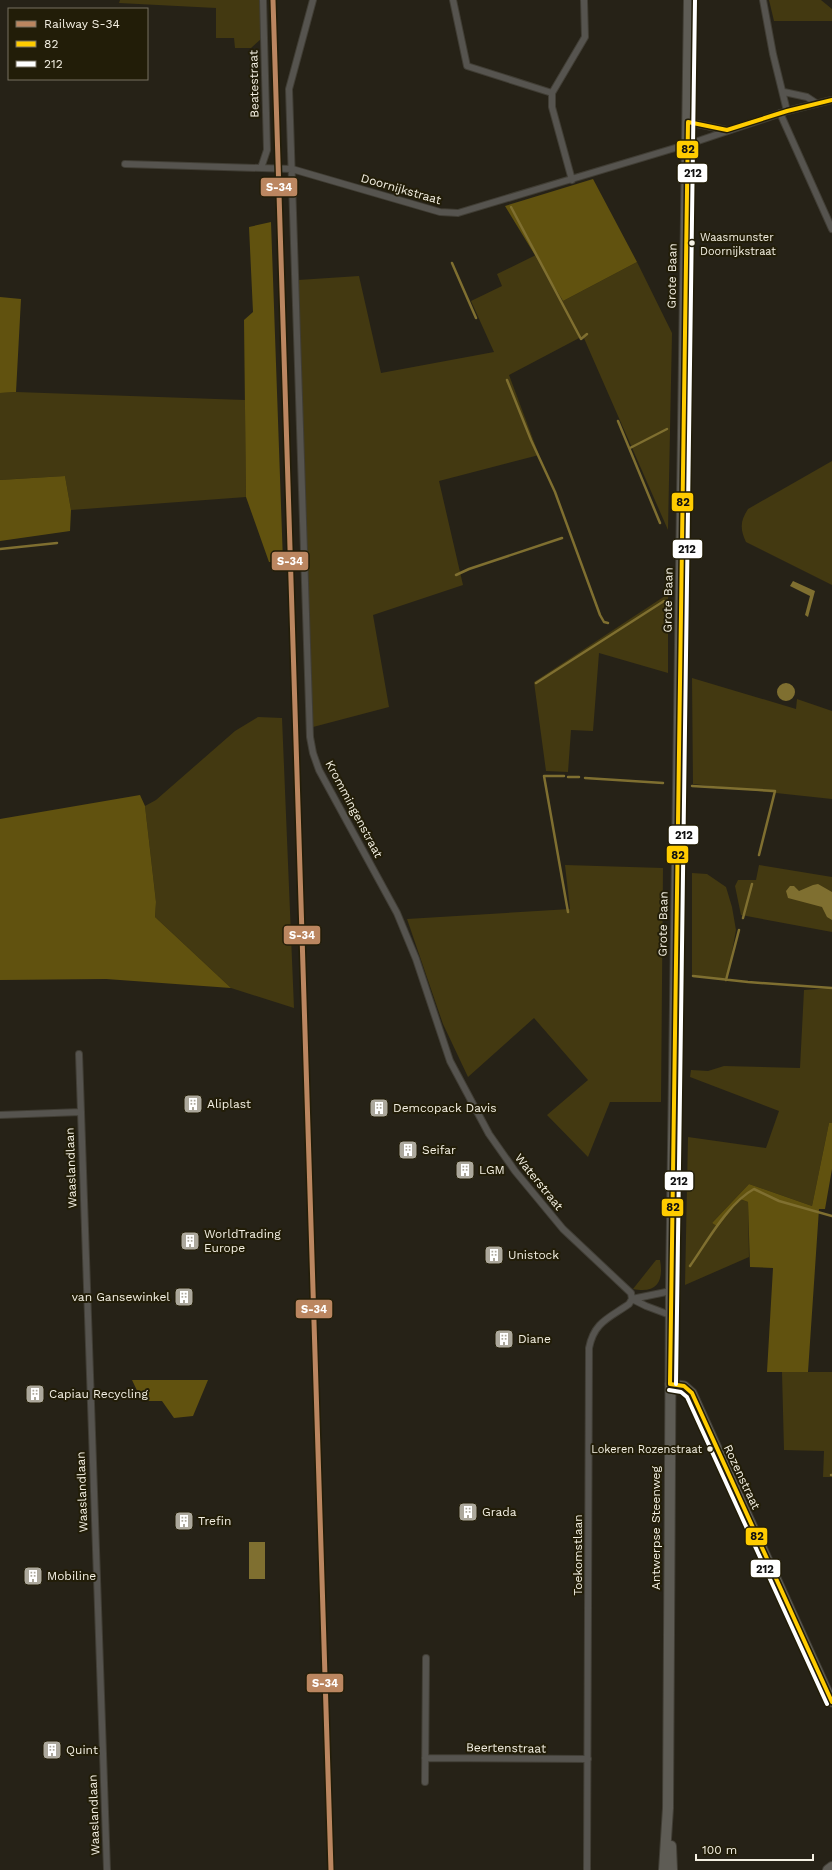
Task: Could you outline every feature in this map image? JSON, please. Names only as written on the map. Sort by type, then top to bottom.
[{"type":"main road","name":"Grote Baan","points":[[673,1104],[690,0]]},
{"type":"main road","name":"Antwerpse Steenweg","points":[[664,1870],[668,1808],[670,1315],[673,1104]]},
{"type":"main road","name":"Antwerpse Steenweg","points":[[668,1808],[671,1826],[672,1870]]},
{"type":"main road","points":[[828,1870],[832,1867]]},
{"type":"street","name":"Beatestraat","points":[[261,168],[267,150],[263,0]]},
{"type":"street","name":"Krommingenstraat","points":[[313,0],[289,89],[310,737],[313,753],[319,770],[397,913],[407,935],[450,1061]]},
{"type":"street","points":[[453,0],[467,66],[552,93]]},
{"type":"street","points":[[572,180],[552,107],[552,93],[584,37],[584,0]]},
{"type":"street","points":[[763,0],[773,54],[784,92],[787,111]]},
{"type":"street","points":[[784,92],[807,97],[816,103]]},
{"type":"street","name":"Doornijkstraat","points":[[125,164],[292,169],[440,212],[458,213],[688,144],[780,113],[832,100]]},
{"type":"street","points":[[780,113],[832,229]]},
{"type":"street","points":[[688,122],[727,130]]},
{"type":"street","name":"Waaslandlaan","points":[[79,1054],[107,1870]]},
{"type":"street","name":"Waterstraat","points":[[450,1061],[489,1134],[515,1171],[563,1229],[631,1293],[632,1298]]},
{"type":"street","name":"Waaslandlaan","points":[[0,1115],[81,1112]]},
{"type":"street","points":[[632,1298],[671,1291]]},
{"type":"street","points":[[632,1298],[646,1306],[670,1315]]},
{"type":"street","name":"Toekomstlaan","points":[[587,1870],[589,1348],[592,1335],[597,1327],[629,1304],[632,1298]]},
{"type":"street","name":"Rozenstraat","points":[[670,1384],[684,1386],[692,1393],[832,1702]]},
{"type":"street","points":[[425,1782],[426,1658]]},
{"type":"street","name":"Beertenstraat","points":[[425,1758],[588,1759]]},
{"type":"shaded area","points":[[120,0],[260,0],[261,39],[251,48],[235,48],[234,38],[216,38],[216,8],[119,3]]},
{"type":"shaded area","points":[[769,0],[821,0],[832,9],[832,21],[774,21]]},
{"type":"shaded area","points":[[593,179],[637,262],[563,301],[505,206]]},
{"type":"shaded area","points":[[271,222],[283,562],[269,562],[246,497],[244,320],[253,312],[249,227]]},
{"type":"shaded area","points":[[536,255],[563,301],[637,262],[672,333],[668,530],[583,336],[509,375],[539,455],[439,481],[463,585],[373,615],[389,707],[313,727],[298,280],[359,276],[381,373],[494,352],[471,301],[502,286],[497,274]]},
{"type":"shaded area","points":[[0,297],[21,299],[16,392],[0,393]]},
{"type":"shaded area","points":[[16,392],[245,400],[246,497],[71,510],[65,476],[0,480],[0,393]]},
{"type":"shaded area","points":[[832,461],[832,585],[746,542],[742,529],[742,521],[748,509]]},
{"type":"shaded area","points":[[65,476],[71,510],[70,531],[0,541],[0,480]]},
{"type":"shaded area","points":[[793,581],[815,591],[808,617],[805,615],[810,596],[790,586]]},
{"type":"shaded area","points":[[668,594],[668,673],[599,653],[593,731],[571,730],[568,772],[546,771],[534,682]]},
{"type":"shaded area","points":[[692,678],[796,709],[797,699],[832,711],[832,799],[693,784]]},
{"type":"shaded area","points":[[786,683],[792,686],[795,692],[792,698],[786,701],[780,698],[777,692],[780,686]]},
{"type":"shaded area","points":[[258,717],[282,718],[294,1008],[231,988],[155,917],[156,902],[145,806],[156,800],[235,731]]},
{"type":"shaded area","points":[[140,795],[145,806],[156,902],[155,917],[231,988],[106,979],[0,980],[0,819]]},
{"type":"shaded area","points":[[565,865],[663,868],[661,1102],[610,1102],[588,1157],[547,1115],[588,1080],[534,1018],[468,1077],[443,1024],[407,919],[570,909]]},
{"type":"shaded area","points":[[759,865],[832,877],[832,932],[741,915],[735,886],[738,880],[756,880]]},
{"type":"shaded area","points":[[692,873],[707,874],[726,887],[732,907],[736,930],[727,979],[692,977]]},
{"type":"shaded area","points":[[818,884],[832,892],[832,920],[827,917],[822,907],[788,898],[786,891],[790,886],[794,886],[799,891]]},
{"type":"shaded area","points":[[832,988],[832,1123],[829,1123],[812,1206],[749,1184],[712,1223],[718,1227],[740,1199],[748,1202],[749,1257],[685,1285],[688,1137],[766,1148],[779,1111],[690,1077],[691,1070],[708,1071],[724,1066],[800,1068],[804,990]]},
{"type":"shaded area","points":[[829,1123],[832,1123],[832,1169],[825,1209],[819,1209],[808,1372],[767,1372],[773,1268],[750,1267],[748,1202],[740,1199],[718,1227],[712,1223],[749,1184],[812,1206]]},
{"type":"shaded area","points":[[656,1260],[660,1260],[661,1267],[660,1280],[657,1284],[648,1290],[633,1289]]},
{"type":"shaded area","points":[[782,1372],[832,1372],[832,1477],[823,1477],[824,1451],[784,1450]]},
{"type":"shaded area","points":[[132,1380],[208,1380],[193,1416],[174,1418],[162,1401],[142,1401]]},
{"type":"shaded area","points":[[249,1542],[265,1542],[265,1579],[249,1579]]},
{"type":"waterway","points":[[511,207],[581,339],[587,334]]},
{"type":"waterway","points":[[452,263],[476,318]]},
{"type":"waterway","points":[[507,380],[531,440],[555,492],[600,615],[604,622],[608,623]]},
{"type":"waterway","points":[[618,421],[660,523]]},
{"type":"waterway","points":[[630,448],[667,429]]},
{"type":"waterway","points":[[456,575],[469,569],[562,538]]},
{"type":"waterway","points":[[0,549],[57,543]]},
{"type":"waterway","points":[[536,683],[664,601]]},
{"type":"waterway","points":[[564,776],[544,776],[568,912]]},
{"type":"waterway","points":[[568,777],[579,777]]},
{"type":"waterway","points":[[585,778],[663,783]]},
{"type":"waterway","points":[[692,786],[775,791],[759,855]]},
{"type":"waterway","points":[[743,918],[752,884]]},
{"type":"waterway","points":[[726,980],[739,930]]},
{"type":"waterway","points":[[693,976],[748,982],[832,988]]},
{"type":"waterway","points":[[690,1266],[727,1213],[744,1195],[754,1189],[779,1201],[832,1216]]},
{"type":"rail line","name":"S-34","points":[[273,0],[331,1870]]},
{"type":"transit line","name":"212","points":[[676,1384],[695,0]]},
{"type":"transit line","name":"82","points":[[670,1384],[688,122],[727,130],[787,111],[832,100]]},
{"type":"transit line","name":"82","points":[[670,1384],[684,1386],[692,1393],[832,1702]]},
{"type":"transit line","name":"212","points":[[669,1390],[681,1392],[687,1397],[827,1704]]},
{"type":"place","name":"Waasmunster Doornijkstraat","points":[[692,243]]},
{"type":"place","name":"Aliplast","points":[[193,1104]]},
{"type":"place","name":"Demcopack Davis","points":[[379,1108]]},
{"type":"place","name":"Seifar","points":[[408,1150]]},
{"type":"place","name":"LGM","points":[[465,1170]]},
{"type":"place","name":"WorldTrading Europe","points":[[190,1241]]},
{"type":"place","name":"Unistock","points":[[494,1255]]},
{"type":"place","name":"van Gansewinkel","points":[[184,1297]]},
{"type":"place","name":"Diane","points":[[504,1339]]},
{"type":"place","name":"Capiau Recycling","points":[[35,1394]]},
{"type":"place","name":"Lokeren Rozenstraat","points":[[710,1449]]},
{"type":"place","name":"Grada","points":[[468,1512]]},
{"type":"place","name":"Trefin","points":[[184,1521]]},
{"type":"place","name":"Mobiline","points":[[33,1576]]},
{"type":"place","name":"Quint","points":[[52,1750]]}]
